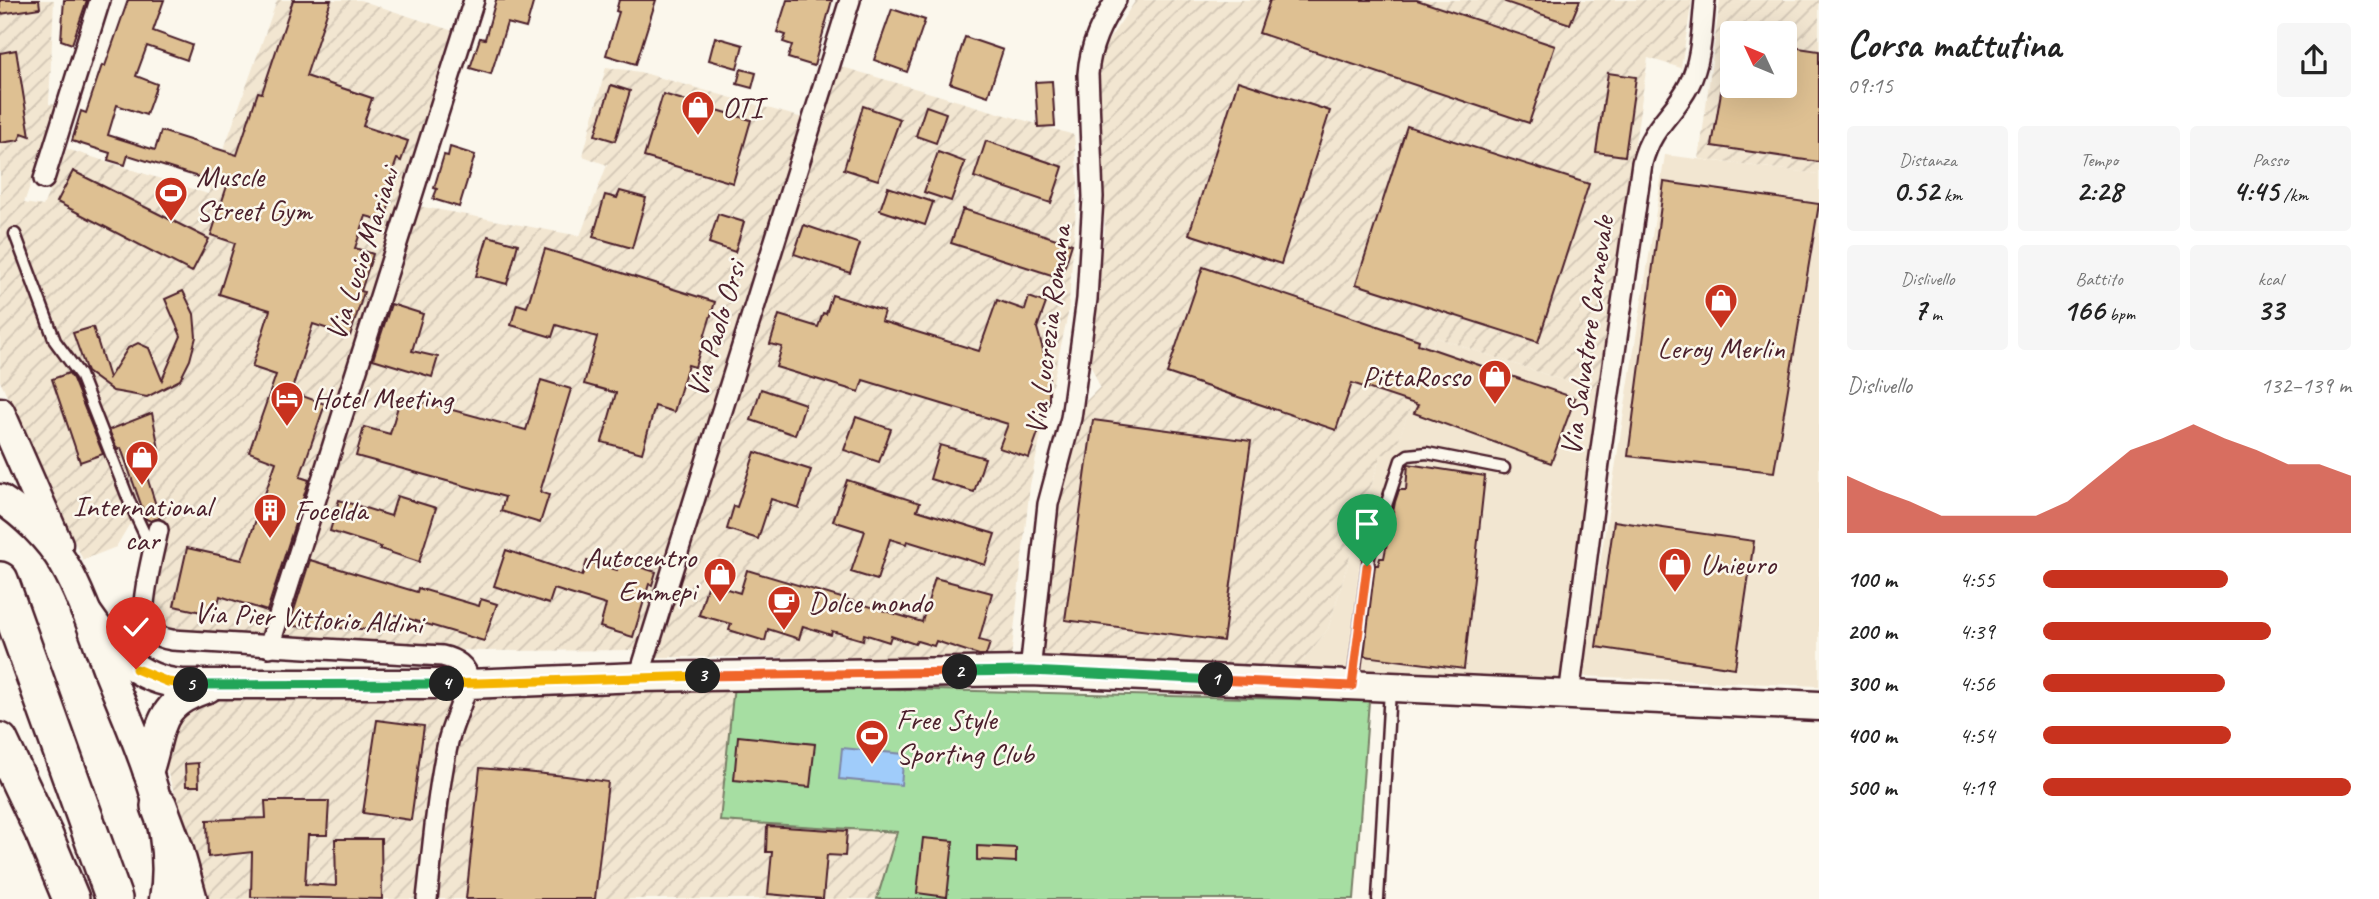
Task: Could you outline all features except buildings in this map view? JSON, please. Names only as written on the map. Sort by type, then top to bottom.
[{"type":"highway","points":[[0,580],[114,899]]},
{"type":"highway","points":[[0,741],[71,899]]},
{"type":"highway","points":[[159,806],[189,899]]},
{"type":"street","points":[[44,179],[100,0]]},
{"type":"street","name":"Via Lucio Mariani","points":[[269,647],[474,0]]},
{"type":"street","name":"Via Paolo Orsi","points":[[639,677],[850,0]]},
{"type":"street","name":"Via Lucrezia Romana","points":[[1030,671],[1048,504],[1071,418],[1087,299],[1093,197],[1089,59],[1098,29],[1116,0]]},
{"type":"street","name":"Via Salvatore Carnevale","points":[[1569,696],[1642,163],[1653,133],[1692,80],[1705,0]]},
{"type":"street","points":[[0,412],[53,530],[64,564],[85,610],[148,773],[159,806],[166,866],[164,899]]},
{"type":"street","points":[[0,499],[34,528],[64,564]]},
{"type":"street","name":"Via Pier Vittorio Aldini","points":[[158,530],[143,609],[145,622],[152,633],[172,640],[442,656],[460,663],[467,674],[468,684]]},
{"type":"street","points":[[85,610],[117,655],[136,669],[168,682],[219,685],[468,684],[639,677],[1030,671],[1819,706]]},
{"type":"street","points":[[426,899],[447,749],[468,684]]},
{"type":"street","points":[[148,773],[160,728],[168,711],[188,695],[219,685]]},
{"type":"lane","points":[[15,234],[55,341],[80,375],[130,503],[154,554]]},
{"type":"lane","points":[[1352,686],[1369,557],[1401,460],[1408,455],[1427,453],[1504,468]]},
{"type":"lane","points":[[1378,899],[1391,687]]},
{"type":"shaded area","points":[[0,0],[54,0],[49,104],[58,105],[24,203],[43,206],[67,149],[208,194],[277,0],[360,0],[453,31],[383,263],[264,635],[166,634],[154,622],[152,615],[170,529],[129,525],[116,547],[83,560],[0,381]]},
{"type":"shaded area","points":[[1136,0],[1692,0],[1681,68],[1648,58],[1597,392],[1435,337],[1393,456],[1381,454],[1328,629],[1291,676],[1040,666],[1063,477],[1081,406],[1100,387],[1089,361],[1105,226],[1094,61]]},
{"type":"shaded area","points":[[1720,0],[1819,0],[1819,174],[1699,159]]},
{"type":"shaded area","points":[[839,66],[1074,135],[1078,183],[1068,314],[1030,485],[1011,658],[651,657]]},
{"type":"shaded area","points":[[606,67],[640,72],[803,118],[636,650],[481,651],[279,639],[418,206],[580,236],[607,165],[583,156]]},
{"type":"shaded area","points":[[1665,155],[1819,174],[1819,686],[1582,676]]},
{"type":"shaded area","points":[[1435,337],[1606,395],[1563,688],[1291,676],[1328,629],[1381,454],[1393,455]]},
{"type":"shaded area","points":[[734,685],[720,821],[897,832],[877,899],[208,899],[197,856],[165,766],[174,722],[194,705],[222,698]]},
{"type":"green space","points":[[734,685],[1369,701],[1354,899],[877,899],[897,832],[720,821]]},
{"type":"water","name":"Free Style Sporting Club","points":[[842,748],[904,754],[901,785],[839,779]]},
{"type":"place","name":"OTI","points":[[698,137]]},
{"type":"place","name":"Muscle Street Gym","points":[[171,223]]},
{"type":"place","name":"Leroy Merlin","points":[[1721,330]]},
{"type":"place","name":"PittaRosso","points":[[1495,406]]},
{"type":"place","name":"Hotel Meeting","points":[[287,428]]},
{"type":"place","name":"International car","points":[[142,487]]},
{"type":"place","name":"Focelda","points":[[270,540]]},
{"type":"place","name":"Unieuro","points":[[1675,594]]},
{"type":"place","name":"Autocentro Emmepi","points":[[720,604]]},
{"type":"place","name":"Dolce mondo","points":[[784,632]]},
{"type":"place","name":"Free Style Sporting Club","points":[[872,766]]},
{"type":"route","points":[[136,669],[168,682],[219,685],[468,684],[639,677],[1030,671],[1352,686],[1367,566]]}]
